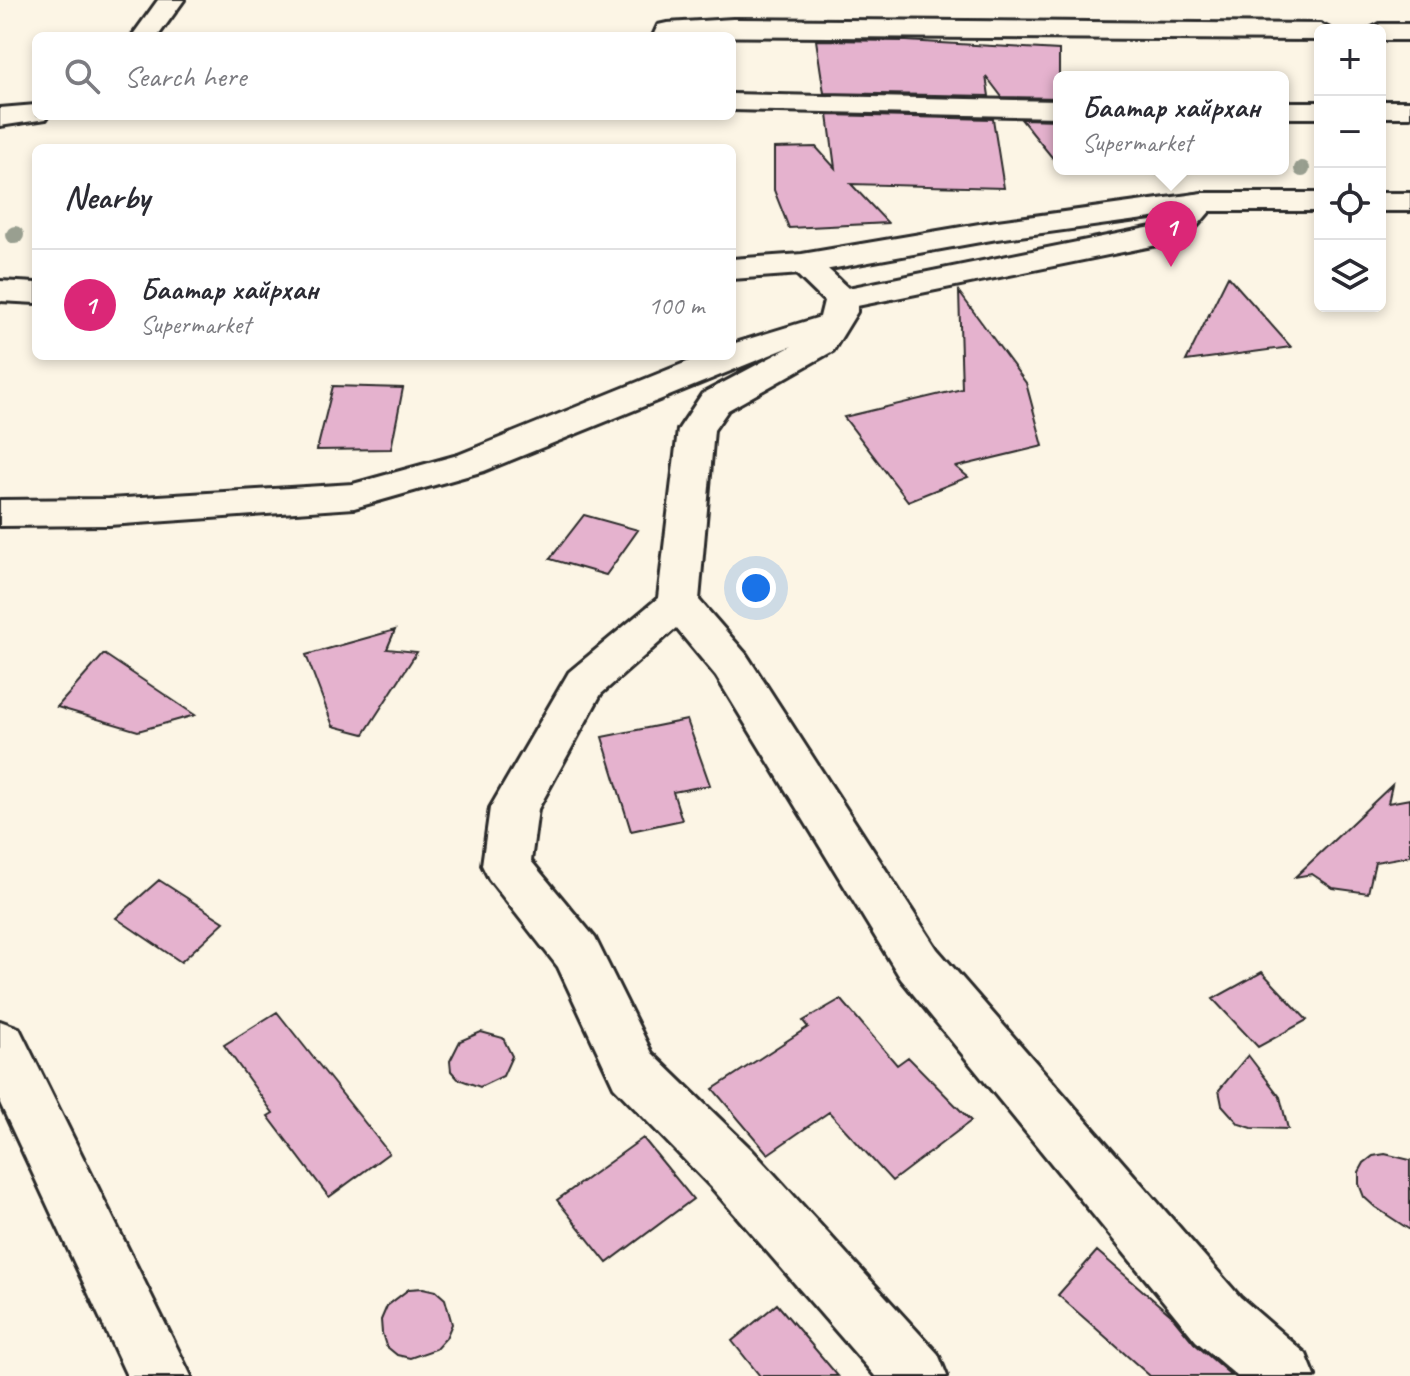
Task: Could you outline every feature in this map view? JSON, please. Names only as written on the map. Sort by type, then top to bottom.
[{"type":"street","points":[[148,32],[171,0]]},
{"type":"street","points":[[733,27],[745,0]]},
{"type":"street","points":[[667,32],[733,27],[1314,32]]},
{"type":"street","points":[[1386,32],[1410,32]]},
{"type":"street","points":[[736,102],[1053,109]]},
{"type":"street","points":[[1386,109],[1410,109]]},
{"type":"street","points":[[1289,110],[1314,110]]},
{"type":"street","points":[[0,117],[32,113]]},
{"type":"street","points":[[736,269],[802,264],[997,230],[1203,202],[1314,202]]},
{"type":"street","points":[[736,355],[836,312],[1161,235],[1181,225],[1203,202]]},
{"type":"street","points":[[1386,202],[1410,202]]},
{"type":"street","points":[[802,264],[836,312]]},
{"type":"street","points":[[0,291],[32,293]]},
{"type":"street","points":[[836,312],[821,344],[715,402],[696,430],[678,603],[585,683],[514,808],[506,865],[577,953],[633,1070],[732,1169],[916,1376]]},
{"type":"street","points":[[0,513],[109,512],[354,496],[471,463],[723,360]]},
{"type":"street","points":[[678,603],[731,665],[919,964],[1218,1319],[1284,1376]]},
{"type":"street","points":[[0,1045],[160,1376]]},
{"type":"building","points":[[816,40],[906,41],[1059,50],[1059,71],[1053,71],[1053,98],[1002,97],[986,76],[989,96],[824,93]]},
{"type":"building","points":[[828,115],[993,119],[1004,188],[851,184],[888,223],[789,228],[774,190],[774,148],[816,147],[835,168]]},
{"type":"building","points":[[1021,119],[1053,120],[1053,159]]},
{"type":"building","points":[[1228,276],[1291,347],[1186,361]]},
{"type":"building","points":[[959,292],[1026,383],[1043,446],[956,467],[968,477],[908,501],[844,417],[962,389]]},
{"type":"building","points":[[333,386],[403,388],[391,449],[317,450]]},
{"type":"building","points":[[584,515],[638,530],[606,575],[550,559]]},
{"type":"building","points":[[395,630],[387,649],[417,652],[364,734],[333,726],[306,655]]},
{"type":"building","points":[[104,654],[195,715],[138,731],[57,707]]},
{"type":"building","points":[[687,720],[710,785],[673,792],[682,820],[631,831],[602,737]]},
{"type":"building","points":[[1392,785],[1388,803],[1410,799],[1410,856],[1375,862],[1368,893],[1333,888],[1312,874],[1295,877]]},
{"type":"building","points":[[159,880],[224,922],[181,962],[116,918]]},
{"type":"building","points":[[1262,972],[1307,1020],[1258,1047],[1213,999]]},
{"type":"building","points":[[841,999],[897,1065],[908,1057],[971,1121],[892,1181],[829,1112],[768,1154],[713,1089],[808,1027],[803,1021]]},
{"type":"building","points":[[277,1012],[389,1153],[329,1197],[268,1116],[273,1113],[224,1045]]},
{"type":"building","points":[[481,1032],[503,1038],[512,1056],[503,1076],[480,1087],[458,1079],[451,1071],[450,1061],[460,1041]]},
{"type":"building","points":[[1248,1055],[1280,1097],[1288,1129],[1252,1128],[1239,1124],[1222,1105],[1219,1090]]},
{"type":"building","points":[[643,1138],[693,1199],[607,1263],[557,1200]]},
{"type":"building","points":[[1385,1154],[1410,1160],[1410,1230],[1375,1207],[1364,1197],[1359,1184],[1359,1172],[1364,1163],[1373,1156]]},
{"type":"building","points":[[1097,1251],[1172,1316],[1194,1343],[1232,1376],[1150,1376],[1058,1295]]},
{"type":"building","points":[[409,1289],[436,1291],[445,1299],[452,1324],[446,1338],[436,1349],[410,1358],[397,1355],[386,1346],[381,1320],[387,1306]]},
{"type":"building","points":[[777,1304],[838,1376],[760,1376],[732,1341]]},
{"type":"place","name":"Баатар хайрхан","points":[[1171,267]]}]
